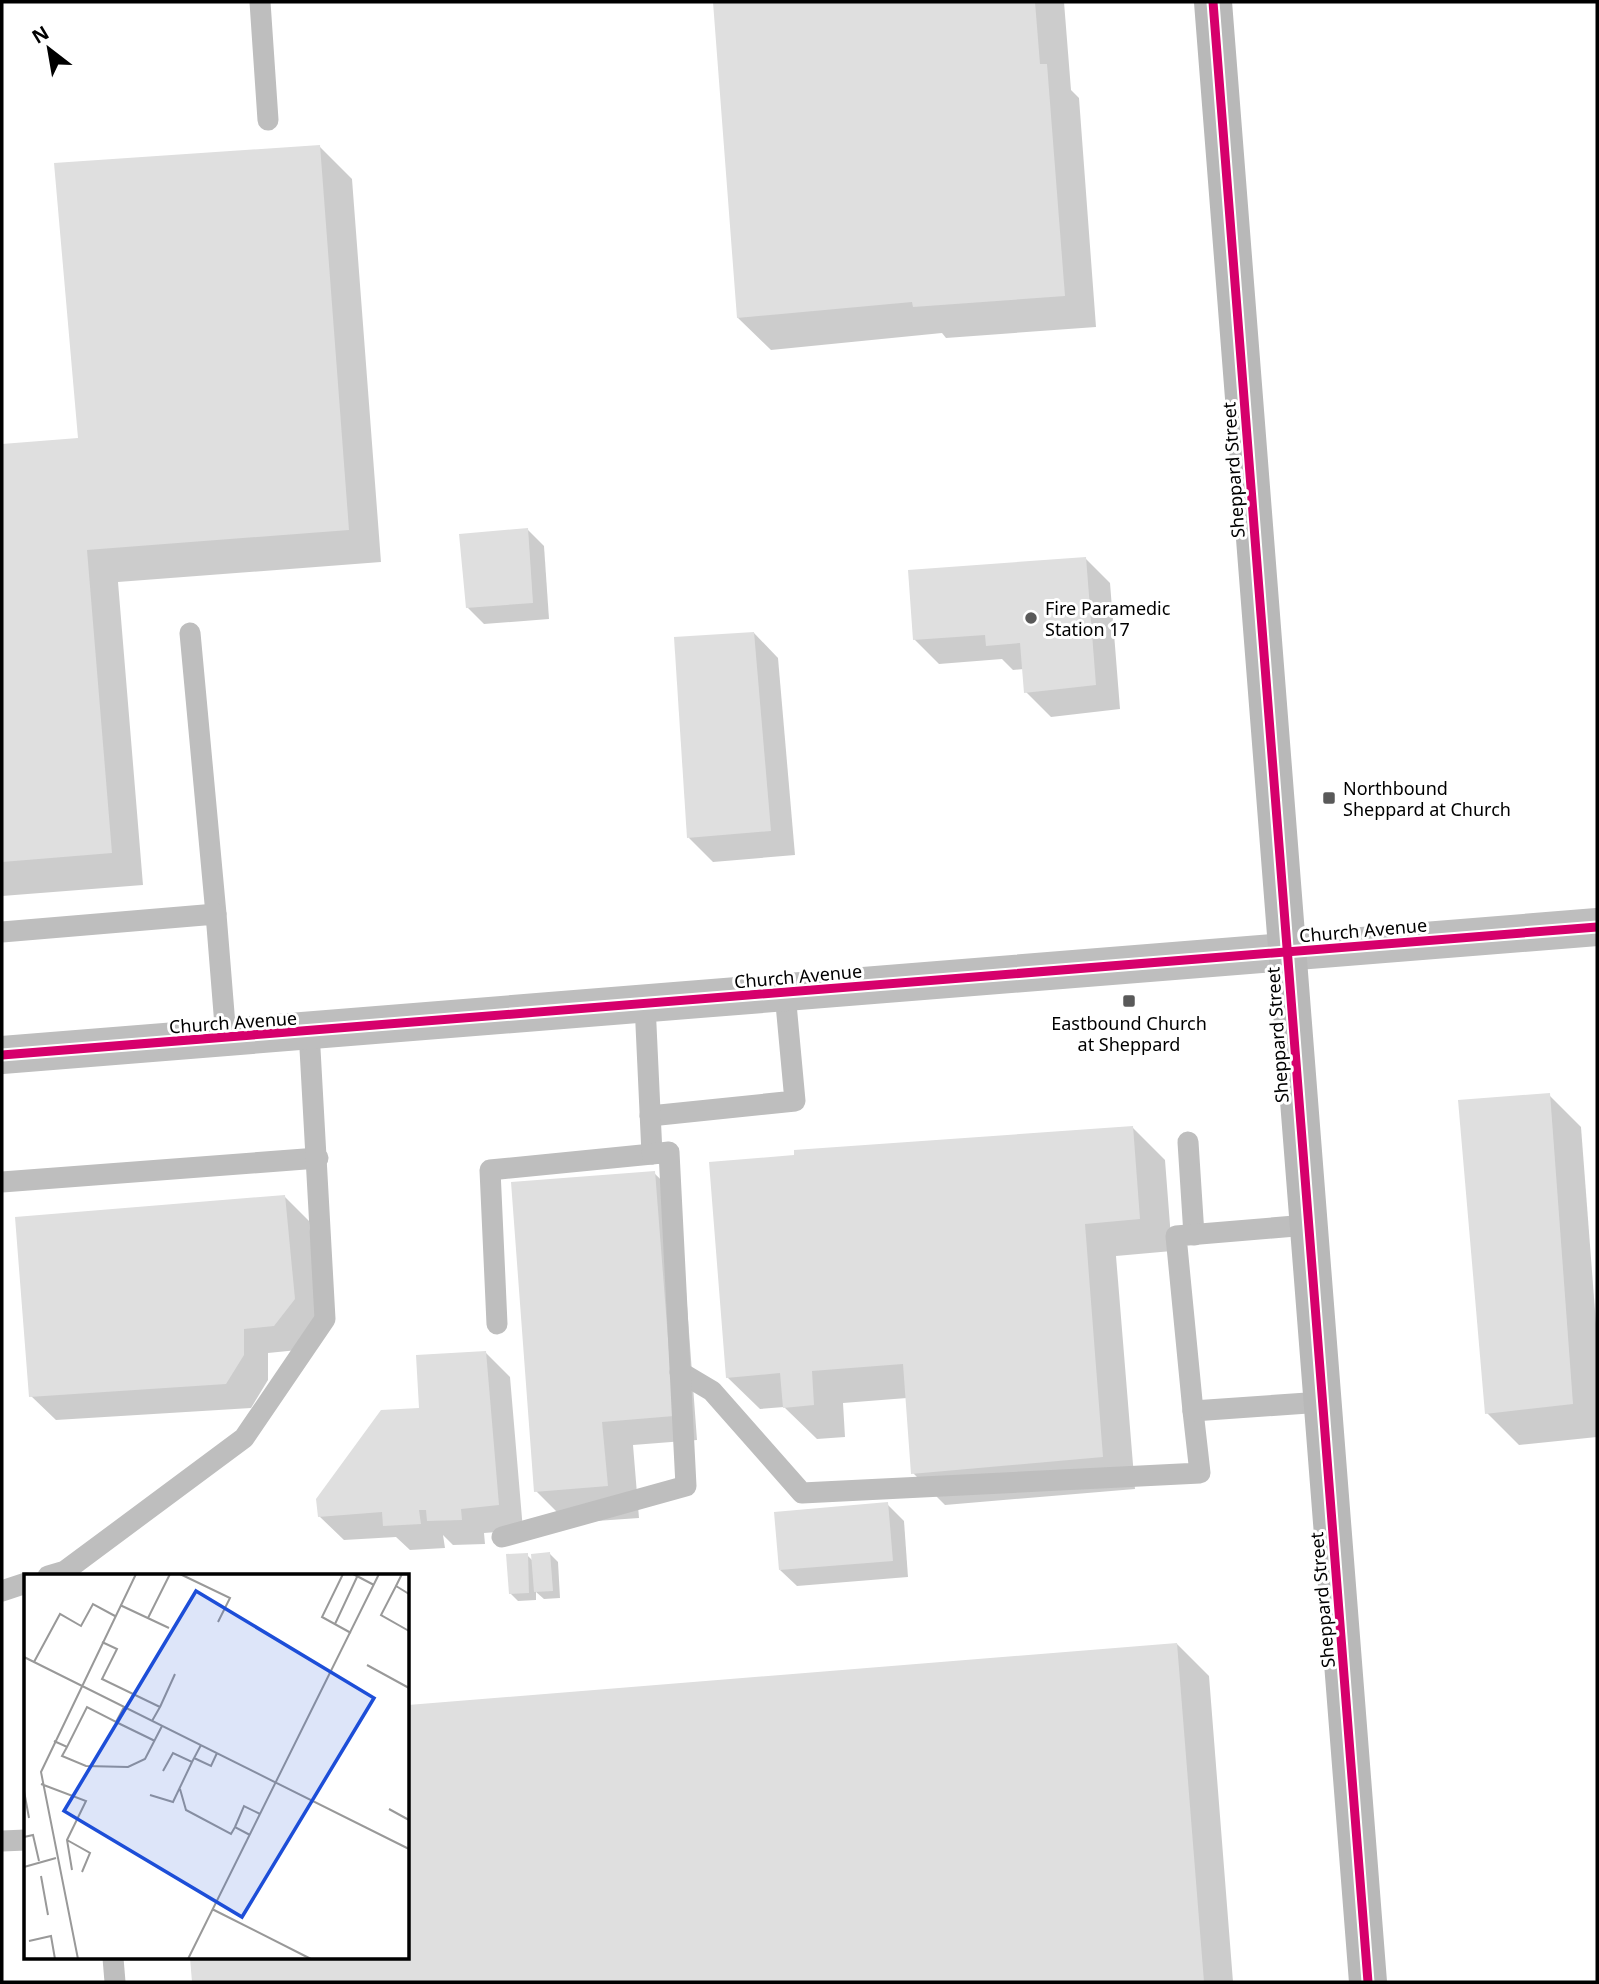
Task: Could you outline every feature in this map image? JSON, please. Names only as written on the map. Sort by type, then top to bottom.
[{"type":"street","name":"Sheppard Street","points":[[1213,2],[1368,1982]]},
{"type":"street","name":"Church Avenue","points":[[2,1055],[1597,927]]},
{"type":"lane","points":[[260,2],[268,120]]},
{"type":"lane","points":[[190,633],[226,1038]]},
{"type":"lane","points":[[2,932],[216,914]]},
{"type":"lane","points":[[650,1116],[795,1101],[785,993]]},
{"type":"lane","points":[[645,1004],[652,1154]]},
{"type":"lane","points":[[55,1574],[65,1571],[244,1438],[325,1319],[309,1031]]},
{"type":"lane","points":[[1188,1142],[1194,1235]]},
{"type":"lane","points":[[497,1324],[490,1170],[669,1152],[686,1486],[502,1537]]},
{"type":"lane","points":[[2,1182],[318,1158]]},
{"type":"lane","points":[[680,1372],[712,1391],[802,1493],[1200,1474],[1176,1236],[1307,1225]]},
{"type":"lane","points":[[1193,1411],[1322,1402]]},
{"type":"lane","points":[[2,1591],[24,1584]]},
{"type":"lane","points":[[2,1841],[24,1840]]},
{"type":"lane","points":[[113,1960],[115,1982]]},
{"type":"building","points":[[713,2],[1035,2],[1040,64],[1047,64],[1065,296],[913,307],[912,302],[737,318]]},
{"type":"building","points":[[320,145],[349,530],[87,550],[112,853],[2,862],[2,444],[78,438],[54,163]]},
{"type":"building","points":[[528,528],[533,603],[466,608],[459,534]]},
{"type":"building","points":[[1086,557],[1096,685],[1024,693],[1020,643],[986,646],[985,635],[913,640],[908,570]]},
{"type":"building","points":[[754,632],[771,831],[687,838],[674,637]]},
{"type":"building","points":[[1550,1093],[1573,1404],[1485,1414],[1458,1100]]},
{"type":"building","points":[[1133,1126],[1140,1219],[1085,1224],[1103,1457],[911,1474],[903,1364],[812,1371],[814,1405],[783,1408],[780,1373],[726,1378],[709,1162],[794,1155],[794,1150]]},
{"type":"building","points":[[655,1171],[674,1416],[602,1422],[608,1486],[534,1492],[511,1182]]},
{"type":"building","points":[[285,1195],[295,1299],[274,1326],[244,1329],[244,1355],[226,1384],[29,1397],[15,1217]]},
{"type":"building","points":[[486,1351],[499,1505],[461,1509],[462,1520],[427,1521],[426,1510],[419,1510],[421,1524],[383,1526],[382,1512],[318,1517],[316,1499],[381,1410],[419,1408],[416,1355]]},
{"type":"building","points":[[888,1502],[893,1561],[779,1570],[774,1512]]},
{"type":"building","points":[[550,1552],[553,1591],[534,1592],[531,1554]]},
{"type":"building","points":[[528,1553],[529,1593],[509,1594],[506,1554]]},
{"type":"building","points":[[1177,1643],[1204,1982],[192,1982],[190,1960],[410,1960],[410,1705]]},
{"type":"cycle path","points":[[1213,2],[1368,1982]]},
{"type":"cycle path","points":[[2,1055],[1597,927]]},
{"type":"place","name":"Fire Paramedic Station 17","points":[[1031,618]]},
{"type":"place","name":"Northbound Sheppard at Church","points":[[1329,798]]},
{"type":"place","name":"Eastbound Church at Sheppard","points":[[1129,1001]]}]
